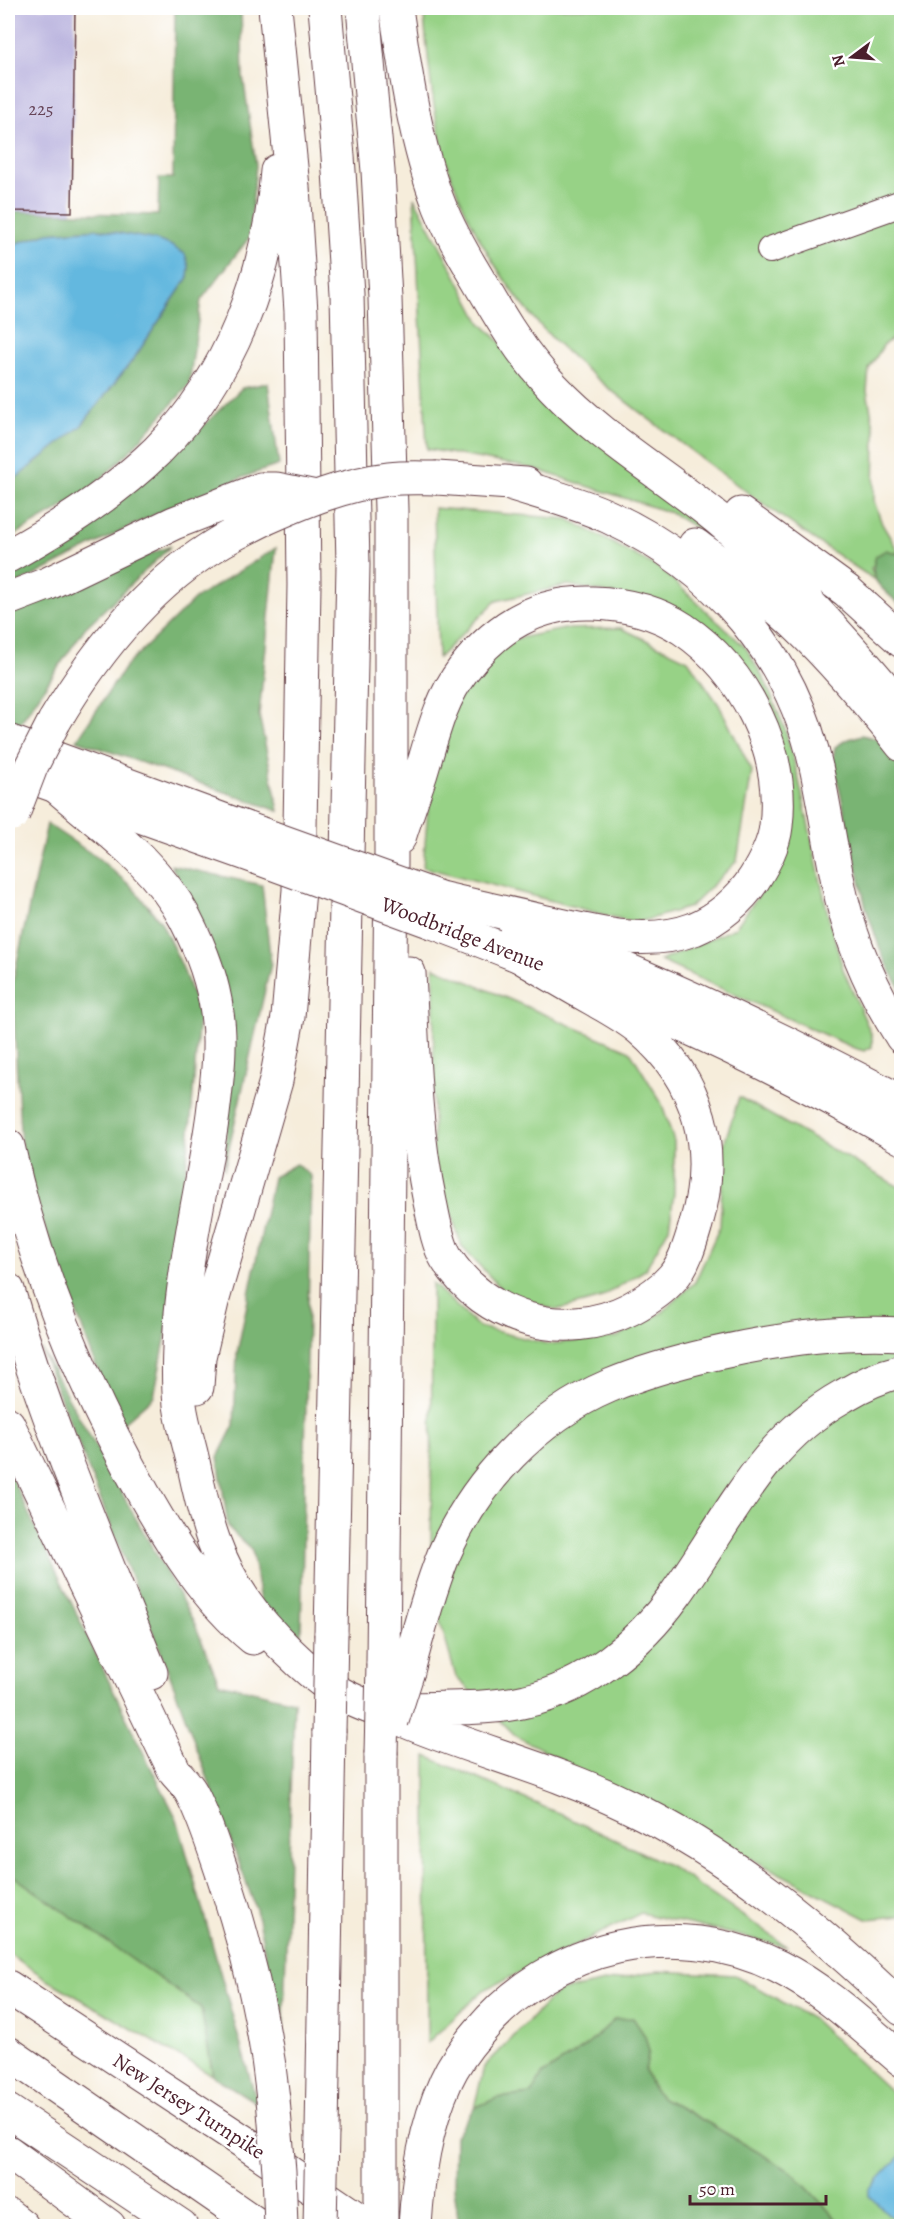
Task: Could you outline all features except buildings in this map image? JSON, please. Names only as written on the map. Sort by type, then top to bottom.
[{"type":"main road","points":[[195,1471],[199,1357],[212,1302],[276,1081],[288,1017],[299,890],[304,585],[301,312],[293,188],[274,8]]},
{"type":"main road","points":[[320,2226],[353,565],[347,294],[325,8]]},
{"type":"main road","points":[[363,8],[378,171],[387,354],[391,510],[389,927],[396,1668],[381,1754],[381,2226]]},
{"type":"main road","points":[[396,8],[405,71],[424,157],[440,207],[461,250],[502,321],[521,348],[552,386],[594,427],[721,522],[764,558],[815,609],[864,663],[902,710]]},
{"type":"main road","points":[[8,556],[82,512],[158,450],[191,411],[220,365],[243,323],[260,274],[275,197],[283,82]]},
{"type":"main road","points":[[502,321],[560,381],[603,416],[847,591],[902,641]]},
{"type":"main road","points":[[10,822],[31,767],[54,722],[86,671],[112,637],[146,601],[184,568],[222,541],[276,489],[316,497],[390,478],[506,482],[567,490],[616,506],[684,537],[744,581],[796,625],[852,684],[902,745]]},
{"type":"main road","points":[[506,482],[609,517],[675,555],[727,598],[768,650],[797,704],[817,768],[843,901],[860,956],[882,1005],[902,1037]]},
{"type":"main road","points":[[8,599],[47,584],[174,523],[262,504]]},
{"type":"main road","points":[[391,861],[445,700],[461,672],[484,644],[509,624],[541,609],[577,602],[613,604],[650,612],[683,629],[712,653],[739,684],[758,718],[770,753],[777,792],[776,828],[766,860],[747,890],[724,912],[694,929],[661,937],[626,937],[437,910]]},
{"type":"main road","name":"Woodbridge Avenue","points":[[8,741],[259,846],[437,910],[558,941],[779,1040],[902,1102]]},
{"type":"main road","name":"Woodbridge Avenue","points":[[8,769],[56,786],[259,846]]},
{"type":"main road","points":[[56,786],[139,858],[163,885],[183,914],[210,979],[217,1011],[219,1046],[217,1087],[182,1309],[179,1355],[180,1406],[210,1532],[229,1575],[247,1604],[264,1625],[315,1674],[338,1692],[420,1728],[562,1778],[625,1804],[680,1833],[731,1865],[786,1907],[840,1952],[902,2009]]},
{"type":"main road","name":"Woodbridge Avenue","points":[[437,910],[515,953],[659,1013],[758,1060],[902,1138]]},
{"type":"main road","points":[[389,927],[409,966],[421,1156],[435,1227],[445,1256],[464,1281],[487,1302],[515,1316],[551,1324],[583,1324],[618,1315],[637,1305],[674,1276],[691,1243],[702,1206],[706,1165],[703,1127],[689,1091],[670,1061],[640,1029],[515,953]]},
{"type":"main road","points":[[8,1146],[26,1218],[62,1320],[109,1427],[157,1518],[189,1568],[213,1598],[249,1635],[284,1664],[315,1674]]},
{"type":"main road","points":[[8,1290],[26,1354],[51,1423],[190,1768],[191,1793]]},
{"type":"main road","points":[[396,1668],[445,1553],[464,1516],[486,1484],[511,1455],[540,1428],[574,1404],[608,1386],[647,1372],[746,1346],[843,1334],[902,1334]]},
{"type":"main road","points":[[362,1703],[400,1708],[496,1707],[529,1701],[590,1675],[621,1653],[646,1630],[675,1596],[753,1476],[802,1423],[859,1386],[902,1371]]},
{"type":"main road","points":[[8,1424],[176,1772],[191,1793],[241,1929],[268,2046],[279,2171],[281,2226]]},
{"type":"main road","points":[[415,2226],[418,2178],[425,2145],[446,2079],[463,2050],[496,2011],[514,1995],[548,1972],[589,1953],[624,1945],[662,1942],[711,1946],[740,1952],[779,1967],[825,1996],[902,2060]]},
{"type":"main road","name":"New Jersey Turnpike","points":[[8,1987],[368,2226]]},
{"type":"main road","points":[[8,2053],[258,2226]]},
{"type":"main road","points":[[8,2111],[181,2226]]},
{"type":"main road","points":[[8,2152],[109,2226]]},
{"type":"main road","points":[[8,2216],[22,2226]]},
{"type":"lane","points":[[770,250],[902,203]]},
{"type":"green space","points":[[175,8],[241,8],[243,76],[256,165],[249,238],[201,300],[189,385],[129,452],[84,495],[8,539],[8,480],[16,478],[81,426],[135,357],[188,277],[189,266],[170,245],[99,229],[48,233],[8,246],[8,211],[158,215],[159,178],[173,178]]},
{"type":"green space","points":[[423,8],[901,8],[901,334],[884,344],[869,369],[867,391],[875,432],[874,501],[882,524],[900,554],[886,550],[871,568],[875,580],[755,498],[617,395],[536,321],[492,261],[468,217],[450,173],[435,112]]},
{"type":"green space","points":[[414,197],[481,323],[597,438],[729,548],[671,513],[531,468],[427,449]]},
{"type":"green space","points":[[268,383],[279,465],[175,506],[8,589],[8,571],[97,521],[242,388]]},
{"type":"green space","points":[[434,508],[568,519],[661,569],[746,648],[766,683],[785,729],[798,776],[828,915],[843,969],[872,1036],[872,1047],[864,1051],[854,1048],[660,961],[735,928],[772,877],[784,764],[668,605],[568,585],[496,601],[438,658]]},
{"type":"green space","points":[[171,546],[85,628],[19,725],[8,721],[8,608]]},
{"type":"green space","points":[[276,548],[259,715],[279,811],[77,740],[125,667],[196,598]]},
{"type":"green space","points":[[886,550],[901,555],[901,606],[878,584],[873,572],[876,556]]},
{"type":"green space","points":[[621,628],[688,660],[719,705],[752,771],[737,861],[690,907],[636,923],[423,867],[432,762],[463,685],[499,642],[564,629]]},
{"type":"green space","points":[[862,735],[878,739],[901,768],[901,990],[882,955],[866,908],[833,760],[835,747],[846,740]]},
{"type":"green space","points":[[47,824],[98,858],[132,887],[161,922],[182,966],[199,1014],[190,1133],[168,1325],[154,1396],[119,1427],[22,1167],[12,985]]},
{"type":"green space","points":[[171,865],[262,885],[271,964],[224,1170],[227,1120],[209,938]]},
{"type":"green space","points":[[434,967],[630,1051],[661,1102],[674,1141],[674,1193],[669,1228],[645,1270],[599,1299],[556,1310],[509,1297],[462,1247],[433,1161]]},
{"type":"green space","points":[[739,1097],[901,1188],[901,1916],[867,1919],[516,1736],[456,1677],[431,1590],[432,1283],[479,1327],[548,1344],[617,1337],[663,1312],[695,1282],[720,1226],[724,1144]]},
{"type":"green space","points":[[296,1164],[311,1176],[301,1635],[260,1601],[252,1551],[228,1527],[218,1457],[234,1425],[237,1353],[273,1177]]},
{"type":"green space","points":[[41,1349],[194,1622],[219,1683],[294,1701],[283,2043],[256,1909],[166,1665]]},
{"type":"green space","points":[[8,1470],[177,1819],[257,2103],[213,2076],[201,2008],[8,1872]]},
{"type":"green space","points":[[426,1756],[560,1814],[670,1866],[788,1947],[641,1913],[484,1990],[427,2043]]},
{"type":"green space","points":[[8,1872],[201,2008],[213,2076],[53,1983],[8,1953]]},
{"type":"green space","points":[[657,1971],[735,1975],[814,2020],[901,2101],[901,2226],[843,2226],[792,2172],[662,2098],[651,2086],[645,2070],[649,2052],[615,2019],[584,2048],[543,2074],[531,2094],[497,2098],[474,2108],[484,2067],[557,1992]]},
{"type":"green space","points":[[633,2018],[645,2036],[649,2052],[645,2070],[651,2086],[662,2098],[792,2172],[843,2226],[459,2226],[454,2187],[455,2136],[474,2108],[497,2098],[531,2094],[543,2074],[584,2048],[615,2019]]},
{"type":"water","points":[[99,229],[170,245],[185,254],[189,266],[188,277],[135,357],[81,426],[16,478],[8,480],[8,246],[48,233]]},
{"type":"water","points":[[901,2155],[902,2226],[869,2196],[869,2189]]}]
